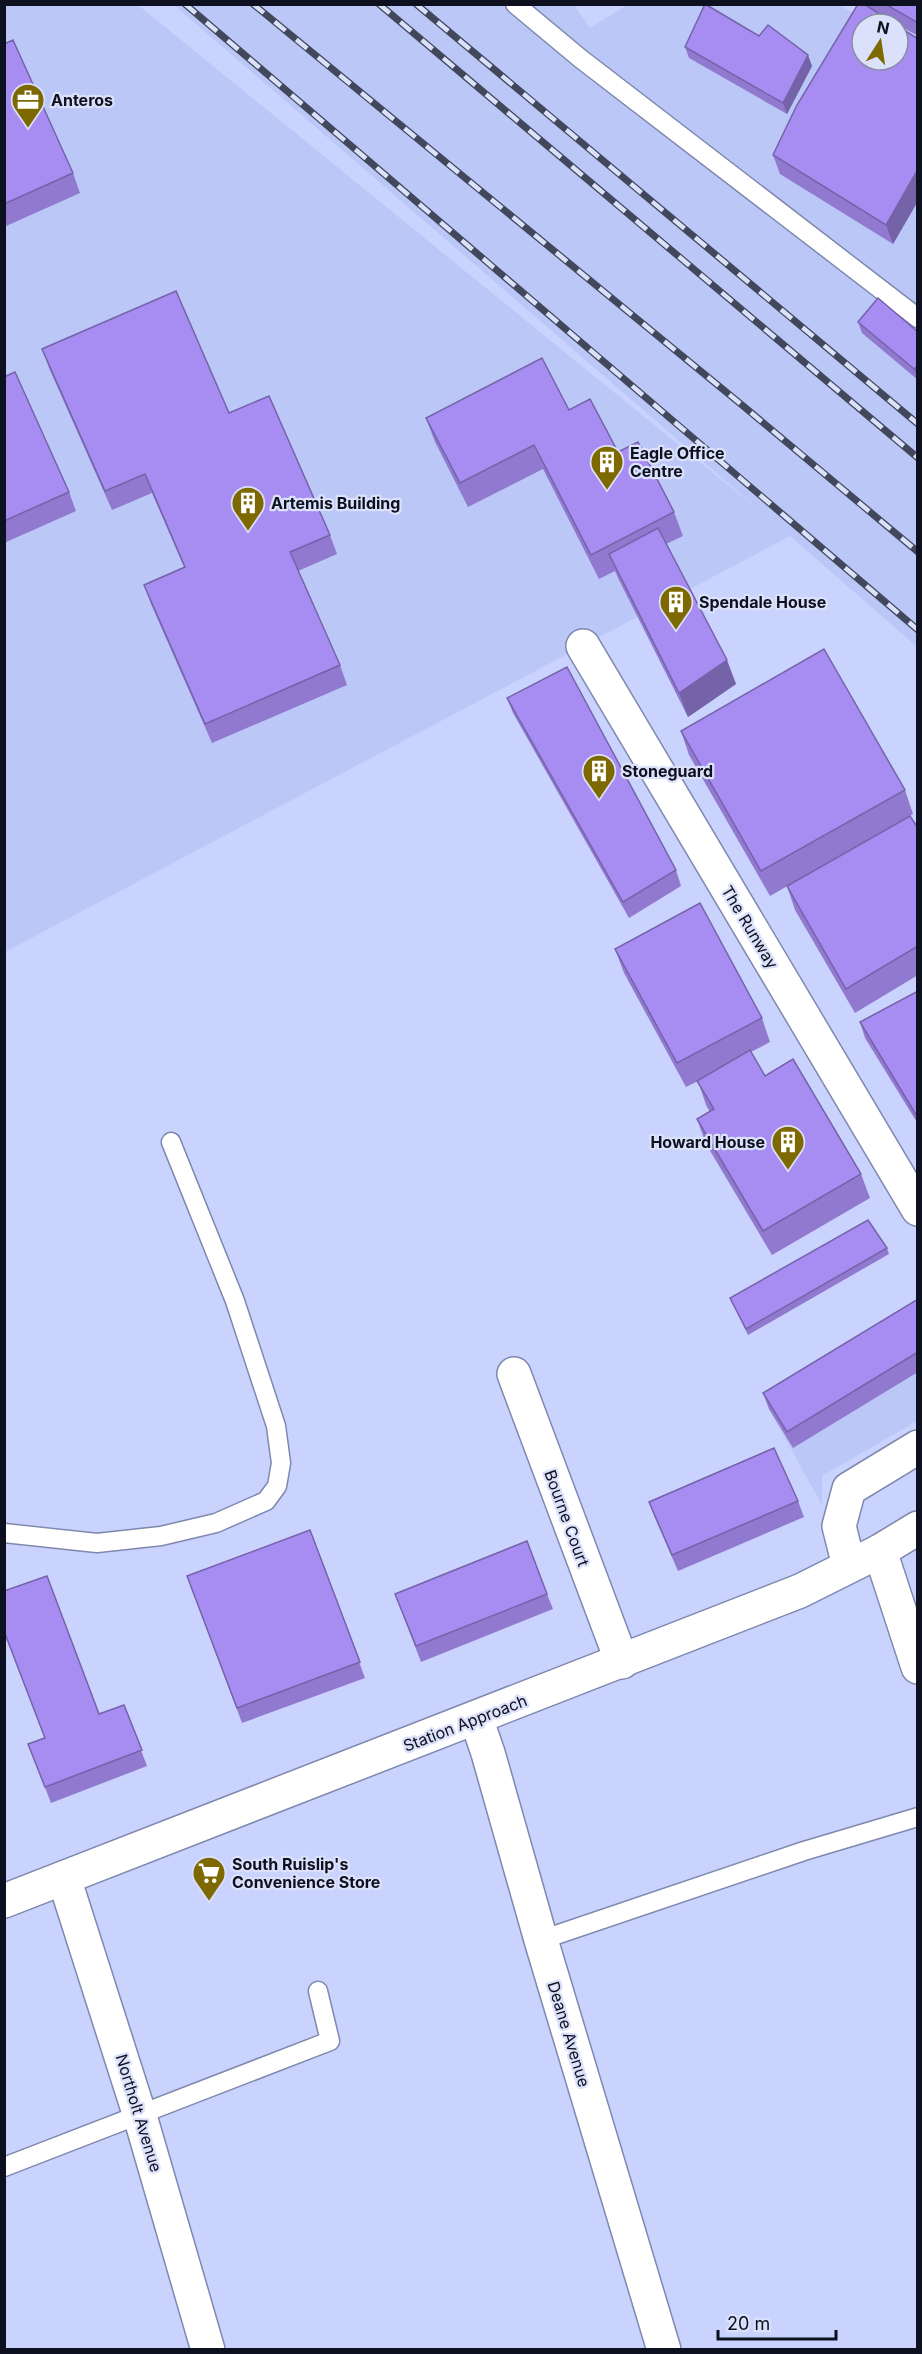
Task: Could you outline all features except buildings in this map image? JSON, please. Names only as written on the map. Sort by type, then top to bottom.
[{"type":"street","name":"The Runway","points":[[583,646],[918,1209]]},
{"type":"street","name":"Bourne Court","points":[[514,1374],[621,1662]]},
{"type":"street","points":[[849,1566],[839,1526],[849,1489],[918,1447]]},
{"type":"street","name":"Station Approach","points":[[4,1902],[800,1591],[880,1551],[918,1528]]},
{"type":"street","points":[[880,1551],[918,1667]]},
{"type":"street","name":"Deane Avenue","points":[[476,1718],[664,2349]]},
{"type":"street","name":"Northolt Avenue","points":[[64,1878],[140,2116],[208,2349]]},
{"type":"lane","points":[[515,4],[581,59],[918,318]]},
{"type":"lane","points":[[4,1533],[97,1543],[161,1536],[216,1523],[266,1501],[277,1486],[281,1462],[276,1426],[235,1301],[171,1142]]},
{"type":"lane","points":[[541,1940],[804,1851],[918,1817]]},
{"type":"lane","points":[[4,2167],[330,2041],[318,1991]]},
{"type":"shaded area","points":[[5,5],[138,5],[765,515],[174,5],[574,5],[590,28],[627,5],[839,5],[851,12],[850,72],[910,72],[910,56],[917,53],[917,647],[790,536],[5,952]]},
{"type":"shaded area","points":[[917,1318],[917,1421],[822,1476],[822,1505],[769,1409]]},
{"type":"railway","points":[[185,4],[918,630]]},
{"type":"railway","points":[[253,4],[918,552]]},
{"type":"railway","points":[[379,4],[918,458]]},
{"type":"railway","points":[[416,4],[918,424]]},
{"type":"place","name":"Anteros","points":[[28,129]]},
{"type":"place","name":"Eagle Office Centre","points":[[607,491]]},
{"type":"place","name":"Artemis Building","points":[[248,532]]},
{"type":"place","name":"Spendale House","points":[[676,631]]},
{"type":"place","name":"Stoneguard","points":[[599,800]]},
{"type":"place","name":"Howard House","points":[[788,1171]]},
{"type":"place","name":"South Ruislip's Convenience Store","points":[[209,1902]]}]
